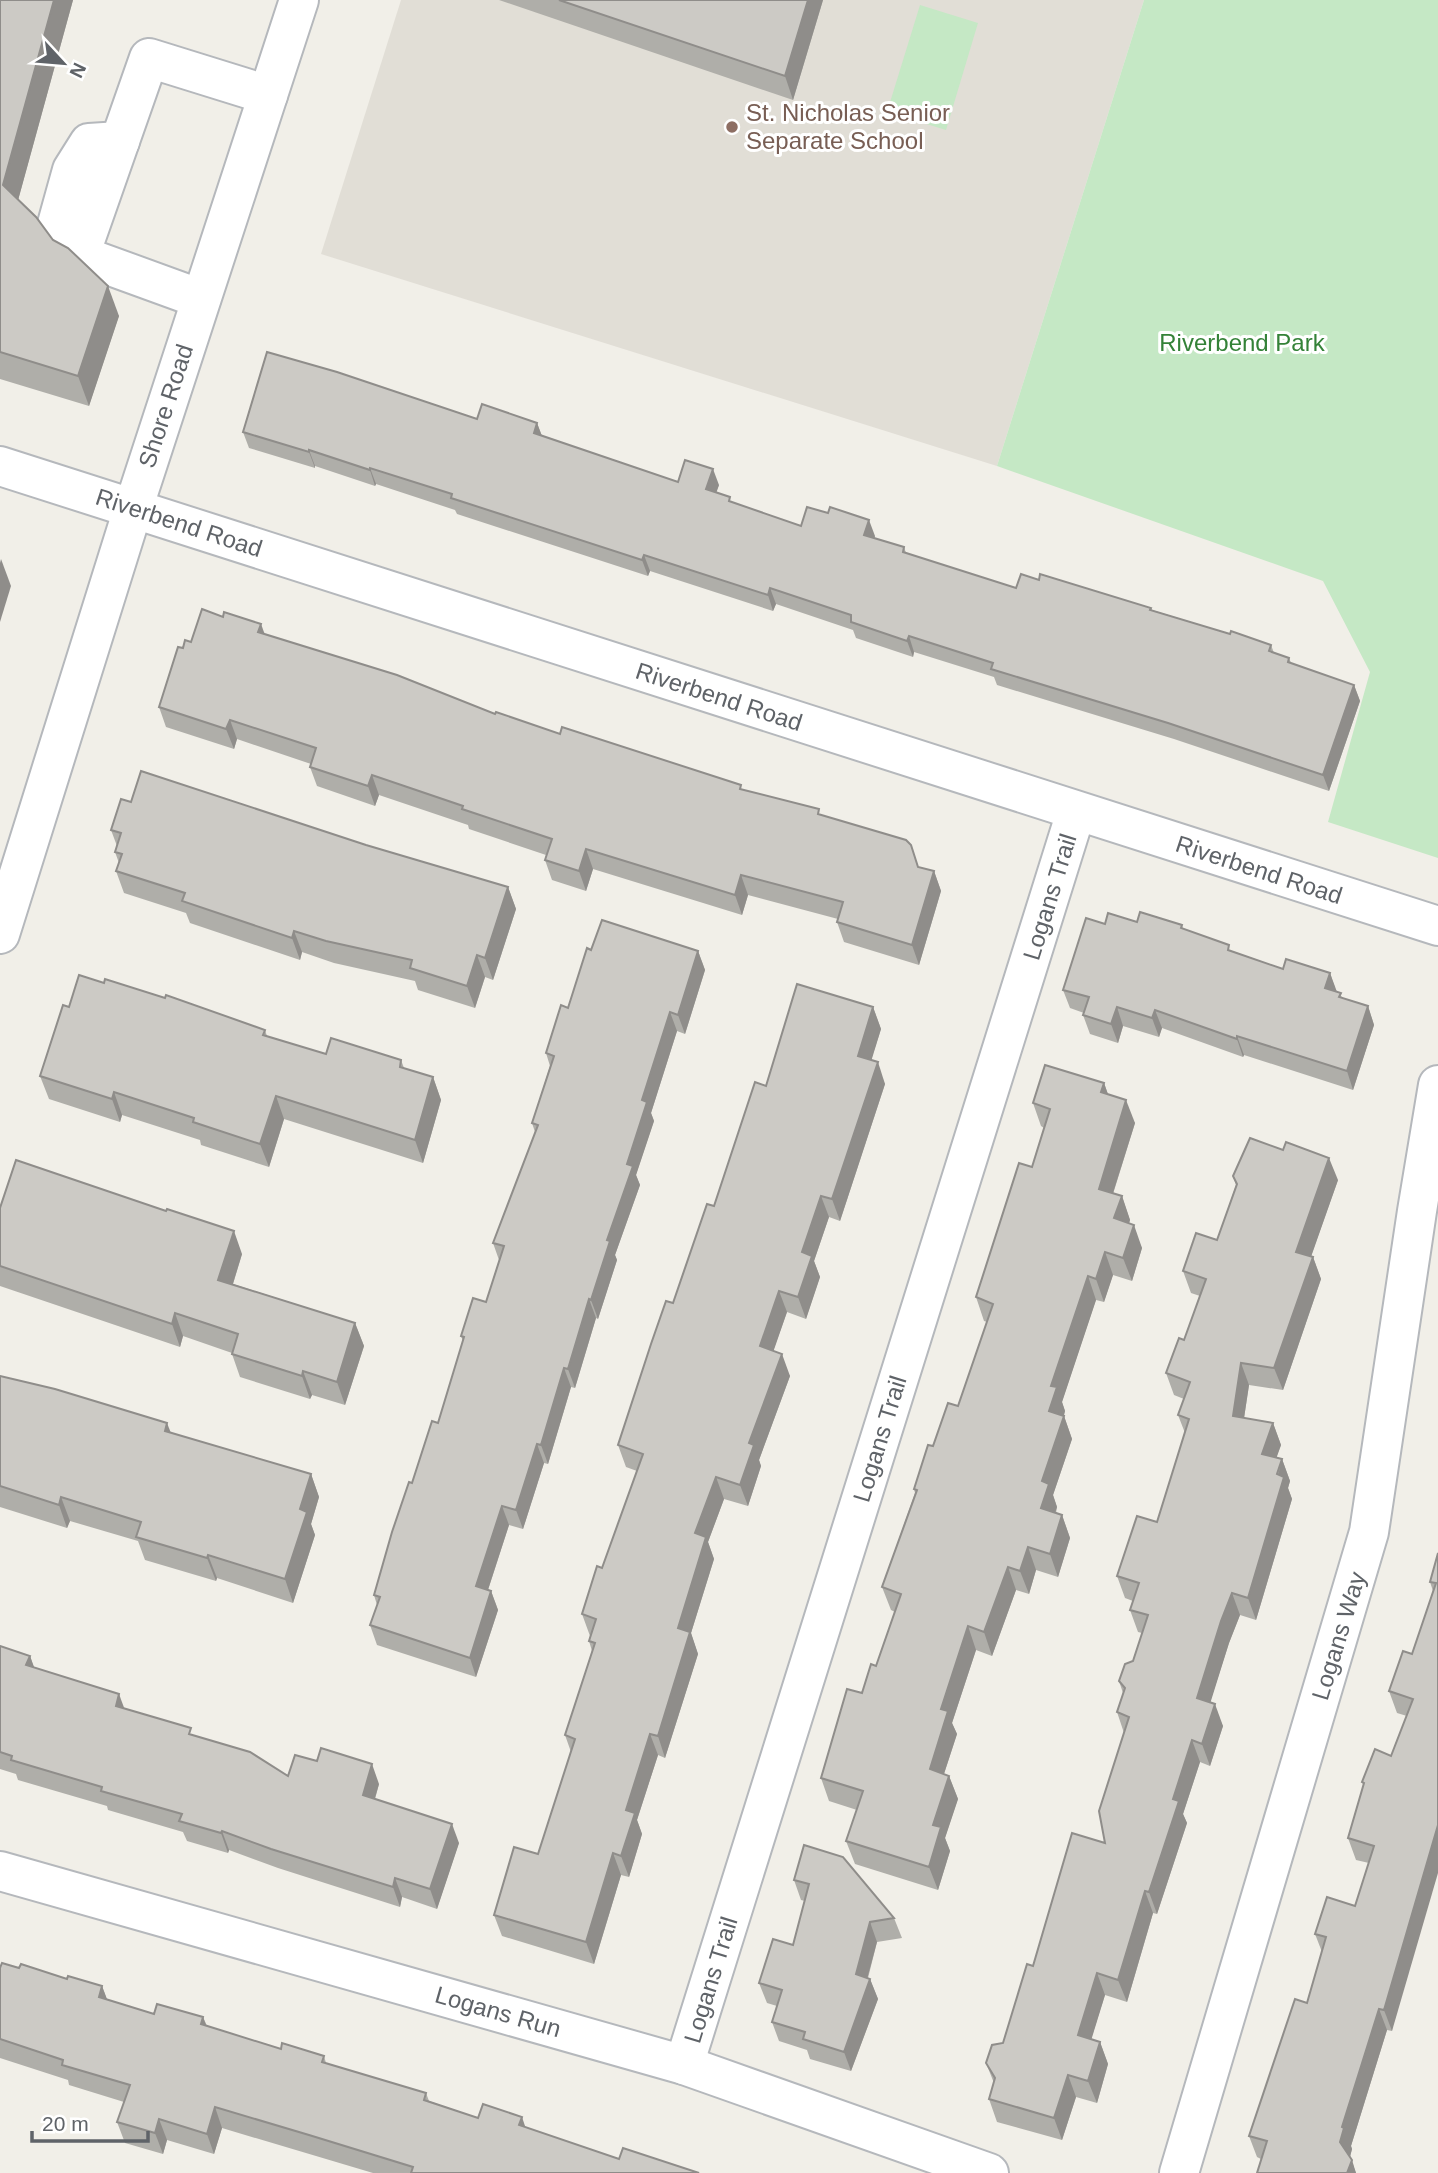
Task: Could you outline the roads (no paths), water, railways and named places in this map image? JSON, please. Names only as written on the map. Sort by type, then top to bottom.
[{"type":"street","name":"Shore Road","points":[[0,934],[133,509],[299,0]]},
{"type":"street","points":[[201,299],[80,255],[149,58],[268,95]]},
{"type":"street","name":"Riverbend Road","points":[[0,466],[1438,926]]},
{"type":"street","name":"Logans Trail","points":[[684,2065],[1076,812]]},
{"type":"street","name":"Logans Way","points":[[1179,2173],[1369,1532],[1438,1085]]},
{"type":"street","name":"Logans Run","points":[[0,1871],[684,2065],[989,2173]]},
{"type":"place","name":"St. Nicholas Senior Separate School","points":[[732,127]]},
{"type":"park label","name":"Riverbend Park","points":[[1242,343]]}]
